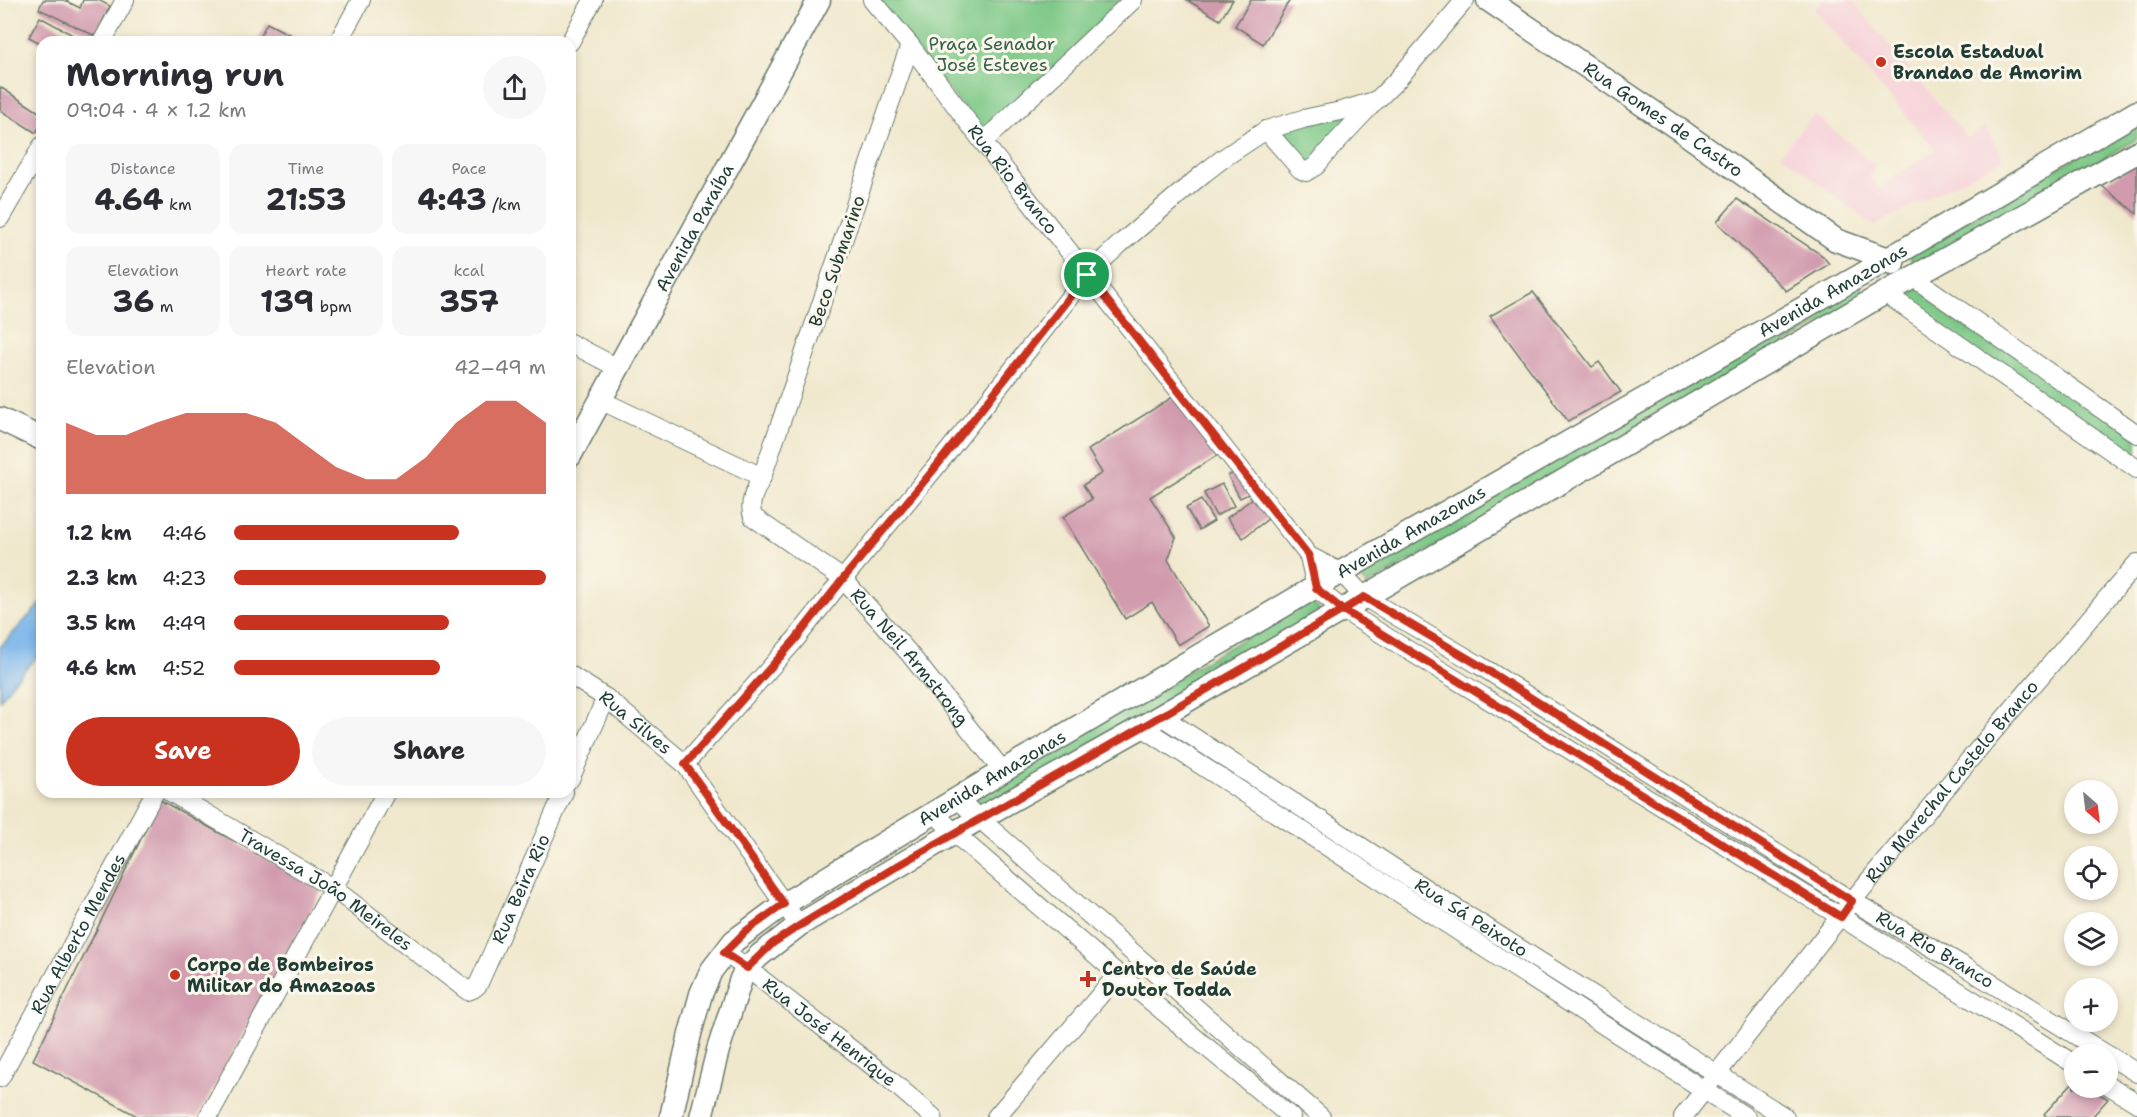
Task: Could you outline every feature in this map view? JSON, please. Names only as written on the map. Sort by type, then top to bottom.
[{"type":"street","points":[[105,36],[125,0]]},
{"type":"street","points":[[341,36],[361,0]]},
{"type":"street","points":[[573,36],[593,0]]},
{"type":"street","name":"Avenida Paraíba","points":[[576,445],[819,0]]},
{"type":"street","name":"Rua Rio Branco","points":[[872,0],[910,45],[983,142],[1309,556],[1342,573],[1364,597],[1479,665],[1852,901],[1962,965],[2089,1044]]},
{"type":"street","points":[[983,142],[1134,0]]},
{"type":"street","points":[[1266,130],[1300,169],[1310,171],[1398,79],[1465,0]]},
{"type":"street","name":"Rua Gomes de Castro","points":[[1488,0],[1683,132],[1836,240],[1886,258],[2137,434]]},
{"type":"street","name":"Beco Submarino","points":[[762,477],[910,45]]},
{"type":"street","points":[[685,764],[769,671],[935,468],[1087,275],[1204,173],[1266,130],[1377,100]]},
{"type":"street","name":"Avenida Amazonas","points":[[671,1117],[701,994],[711,971],[724,953],[746,931],[784,904],[1003,771],[1861,275],[1886,258],[2137,112]]},
{"type":"street","name":"Avenida Amazonas","points":[[701,1117],[731,1006],[747,968],[773,943],[954,833],[1151,722],[1885,293],[2137,152]]},
{"type":"street","points":[[0,218],[36,156]]},
{"type":"street","name":"Rua Gomes de Castro","points":[[1836,240],[1861,275],[2137,469]]},
{"type":"street","points":[[576,346],[618,368]]},
{"type":"street","points":[[600,400],[762,477]]},
{"type":"street","points":[[0,419],[36,435]]},
{"type":"street","name":"Rua Neil Armstrong","points":[[762,477],[751,501],[753,518],[843,579],[901,644],[1003,771]]},
{"type":"street","name":"Rua Rio Branco","points":[[1309,556],[1316,588],[1343,610],[1841,917],[2064,1058]]},
{"type":"street","name":"Rua Marechal Castelo Branco","points":[[1683,1117],[1852,901],[2137,563]]},
{"type":"street","name":"Rua Silves","points":[[576,679],[606,698],[685,764],[799,926]]},
{"type":"street","points":[[576,766],[606,698]]},
{"type":"street","name":"Rua Sá Peixoto","points":[[1151,722],[1785,1117]]},
{"type":"street","name":"Rua Sá Peixoto","points":[[1151,722],[1746,1117]]},
{"type":"street","name":"Rua Alberto Mendes","points":[[0,1078],[152,798]]},
{"type":"street","name":"Travessa João Meireles","points":[[180,798],[334,889],[468,991],[478,985]]},
{"type":"street","points":[[208,1117],[383,798]]},
{"type":"street","name":"Rua Beira Rio","points":[[478,985],[561,798]]},
{"type":"street","points":[[957,799],[1321,1117]]},
{"type":"street","points":[[934,813],[954,833],[1118,974],[1290,1115],[1301,1100]]},
{"type":"street","name":"Rua José Henrique","points":[[724,953],[747,968],[888,1078],[933,1117]]},
{"type":"street","points":[[996,1117],[1118,974]]},
{"type":"street","name":"Rua Rio Branco","points":[[2118,1062],[2137,1074]]},
{"type":"street","points":[[2118,1091],[2137,1103]]},
{"type":"shaded area","name":"Escola Estadual Brandao de Amorim","points":[[1823,0],[1852,0],[1967,138],[1985,127],[2004,159],[1874,226],[1781,154],[1814,114],[1875,165],[1870,178],[1879,187],[1936,150],[1814,10]]},
{"type":"green space","name":"Praça Senador José Esteves","points":[[875,0],[1131,0],[988,138]]},
{"type":"green space","points":[[1367,110],[1310,173],[1271,132]]},
{"type":"green space","points":[[2137,122],[2137,139],[1916,268],[1909,254]]},
{"type":"green space","points":[[1912,279],[2137,436],[2137,466],[1887,293]]},
{"type":"green space","points":[[1860,284],[1867,297],[1367,586],[1356,573]]},
{"type":"green space","points":[[1310,600],[1322,613],[986,809],[973,796]]},
{"type":"water","points":[[36,608],[36,658],[0,700],[0,647]]},
{"type":"building","points":[[43,0],[64,0],[80,8],[83,0],[98,0],[110,6],[95,36],[39,9]]},
{"type":"building","points":[[1187,0],[1233,0],[1220,20]]},
{"type":"building","points":[[1251,0],[1290,0],[1263,44],[1235,26]]},
{"type":"building","points":[[40,17],[74,36],[36,36],[36,41],[29,37]]},
{"type":"building","points":[[267,23],[292,36],[260,36]]},
{"type":"building","points":[[0,87],[36,110],[36,133],[0,110]]},
{"type":"building","points":[[2137,163],[2137,214],[2101,185]]},
{"type":"building","points":[[1737,199],[1823,256],[1829,264],[1786,291],[1717,222]]},
{"type":"building","points":[[1533,292],[1592,367],[1599,362],[1621,392],[1568,421],[1490,316]]},
{"type":"building","points":[[1179,393],[1218,455],[1150,497],[1176,537],[1168,560],[1209,626],[1178,645],[1152,602],[1125,619],[1063,517],[1092,499],[1083,485],[1102,473],[1088,450]]},
{"type":"building","points":[[1238,470],[1251,493],[1240,498],[1228,476]]},
{"type":"building","points":[[1222,484],[1234,506],[1216,516],[1204,493]]},
{"type":"building","points":[[1257,495],[1273,515],[1243,538],[1227,518]]},
{"type":"building","points":[[1201,500],[1214,521],[1199,530],[1186,508]]},
{"type":"building","name":"Corpo de Bombeiros Militar do Amazoas","points":[[160,800],[322,890],[198,1117],[139,1117],[33,1060]]},
{"type":"building","points":[[2064,1092],[2064,1098],[2108,1099],[2092,1117],[2047,1117],[2044,1114]]},
{"type":"place","name":"Escola Estadual Brandao de Amorim","points":[[1881,62]]},
{"type":"place","name":"Corpo de Bombeiros Militar do Amazoas","points":[[175,975]]},
{"type":"place","name":"Centro de Saúde Doutor Todda","points":[[1088,979]]},
{"type":"route","points":[[1087,275],[935,468],[795,640],[685,764],[784,904],[746,931],[724,953],[747,968],[773,943],[899,865],[1142,727],[1343,610],[1364,597],[1479,665],[1852,901],[1841,917],[1343,610],[1316,588],[1309,556],[1087,275]]}]
